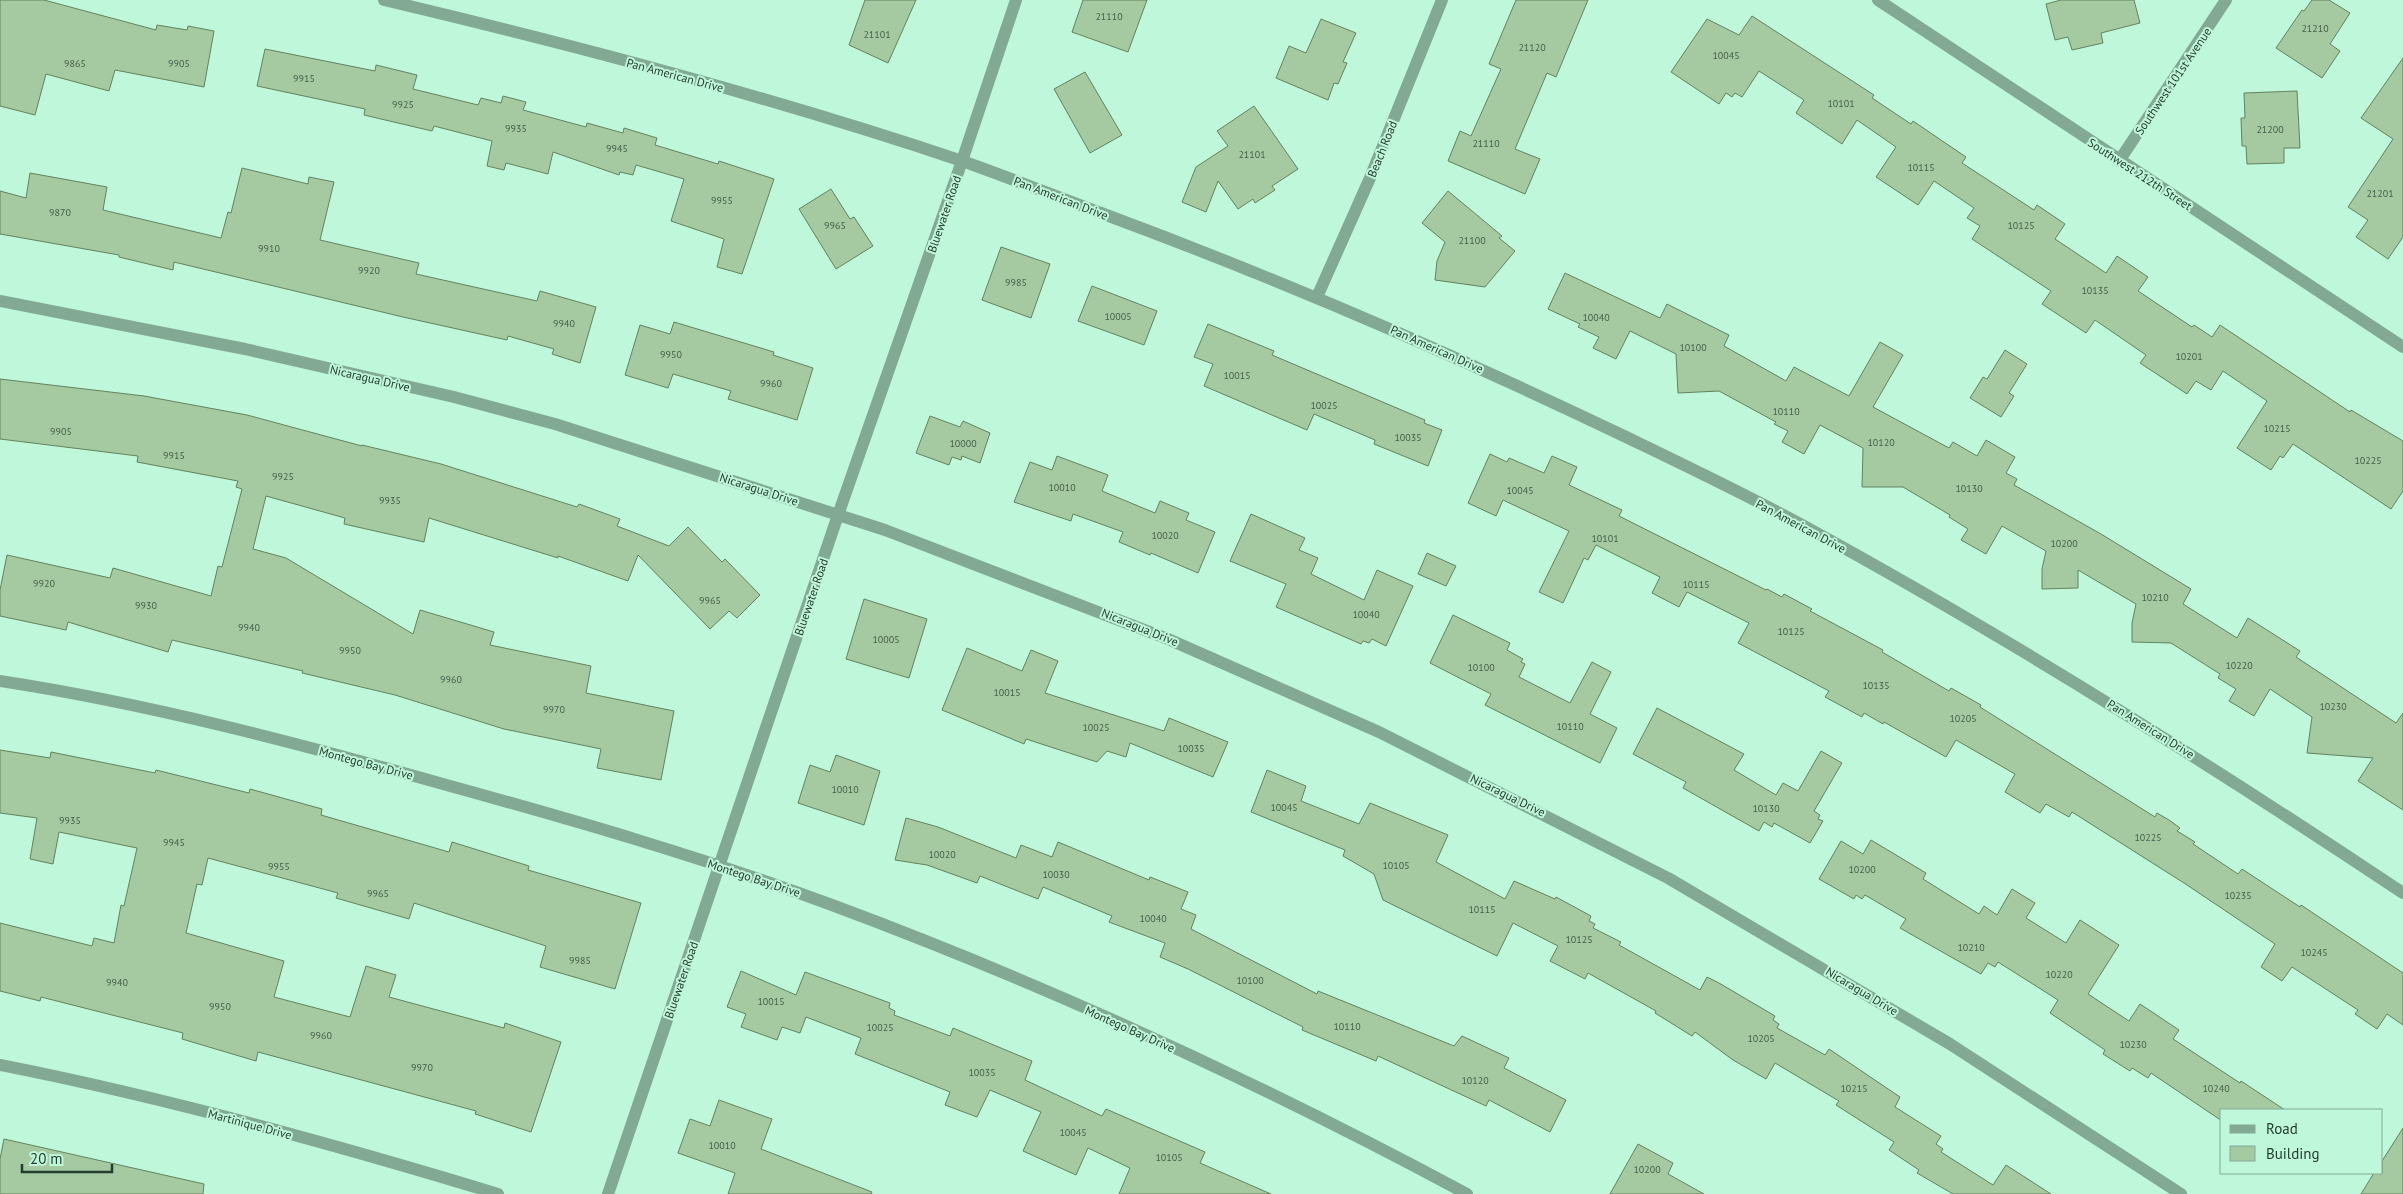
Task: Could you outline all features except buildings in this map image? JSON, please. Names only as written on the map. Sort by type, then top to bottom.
[{"type":"street","name":"Pan American Drive","points":[[384,0],[548,40],[726,89],[962,162],[1215,256],[1317,297],[1564,407],[1802,525],[1997,635],[2102,698],[2403,893]]},
{"type":"street","name":"Bluewater Road","points":[[608,1194],[838,515],[962,162],[1016,0]]},
{"type":"street","name":"Beach Road","points":[[1317,297],[1370,178],[1442,0]]},
{"type":"street","name":"Southwest 212th Street","points":[[1878,0],[2403,347]]},
{"type":"street","name":"Southwest 101st Avenue","points":[[2119,161],[2226,0]]},
{"type":"street","name":"Nicaragua Drive","points":[[0,301],[245,349],[454,397],[630,447],[838,515],[960,558],[1211,656],[1379,732],[1555,819],[1668,878],[1950,1044],[2181,1194]]},
{"type":"street","name":"Montego Bay Drive","points":[[0,681],[58,690],[140,707],[381,766],[606,830],[832,905],[941,946],[1132,1028],[1338,1126],[1467,1194]]},
{"type":"street","name":"Martinique Drive","points":[[0,1065],[247,1122],[440,1175],[498,1194]]}]
